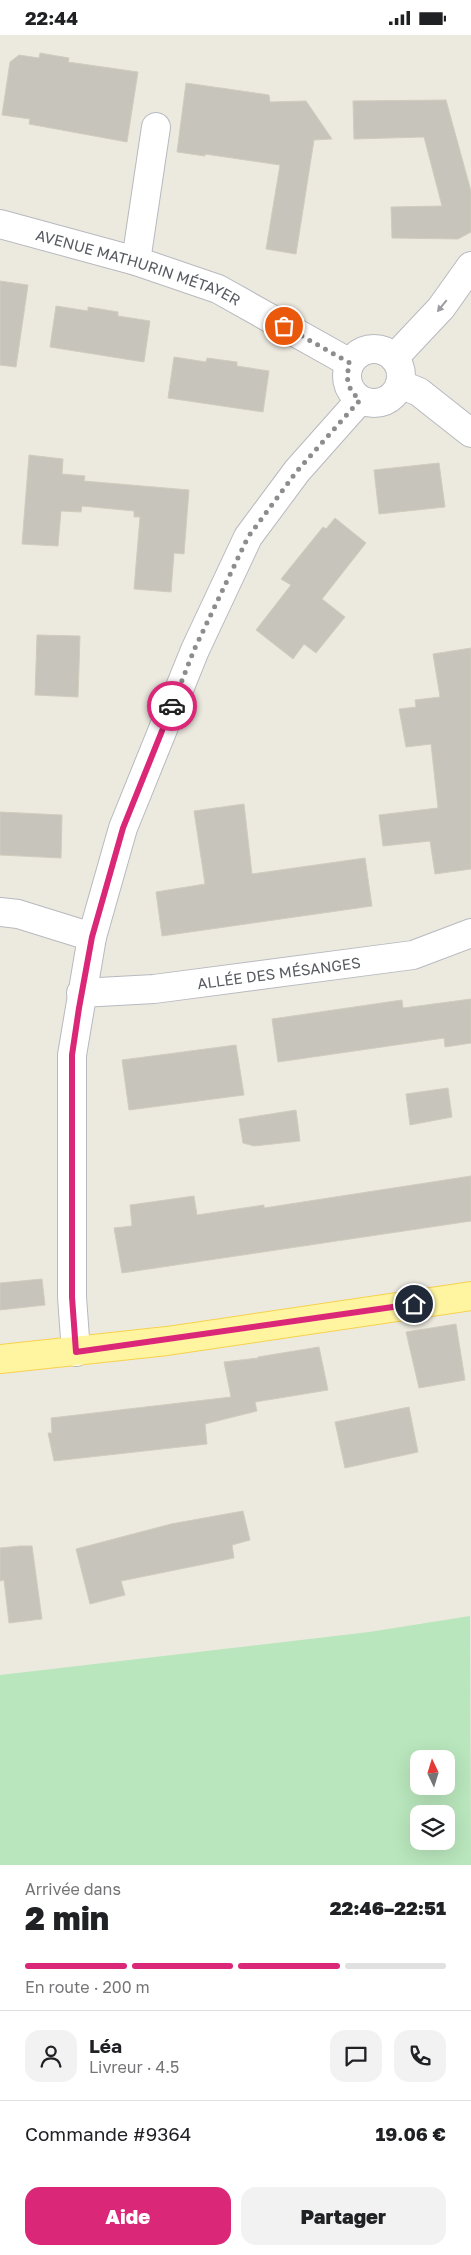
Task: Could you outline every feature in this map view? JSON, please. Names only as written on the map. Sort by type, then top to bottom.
[{"type":"main road","points":[[0,1359],[76,1352],[177,1339],[471,1295]]},
{"type":"street","points":[[136,261],[156,127]]},
{"type":"street","name":"AVENUE MATHURIN MÉTAYER","points":[[0,224],[136,261],[218,289],[350,363]]},
{"type":"street","points":[[394,358],[441,308],[471,266]]},
{"type":"street","points":[[370,349],[387,353],[394,358],[401,375],[400,384],[396,392],[384,402],[368,403],[354,395],[347,379],[350,363],[362,351],[370,349]]},
{"type":"street","points":[[400,384],[419,392],[471,433]]},
{"type":"street","points":[[76,1352],[72,1297],[72,1055],[92,937],[123,828],[194,650],[248,537],[297,471],[360,400]]},
{"type":"street","points":[[0,911],[18,914],[92,937]]},
{"type":"street","name":"ALLÉE DES MÉSANGES","points":[[81,993],[154,989],[413,955],[471,933]]},
{"type":"green space","points":[[470,1616],[471,1865],[0,1865],[0,1675],[369,1632]]},
{"type":"building","points":[[40,53],[69,58],[68,62],[138,72],[127,142],[29,124],[30,119],[2,115],[10,62],[19,55],[39,58]]},
{"type":"building","points":[[186,83],[269,95],[270,102],[306,101],[332,139],[314,140],[296,254],[266,249],[280,165],[205,154],[205,156],[177,152]]},
{"type":"building","points":[[446,100],[471,191],[471,232],[458,239],[392,238],[391,207],[442,206],[424,137],[354,139],[353,101]]},
{"type":"building","points":[[0,281],[28,285],[16,367],[0,365]]},
{"type":"building","points":[[56,306],[88,311],[88,307],[118,312],[118,316],[150,321],[144,362],[50,347]]},
{"type":"building","points":[[174,357],[206,362],[207,358],[237,362],[237,366],[269,371],[263,412],[168,398]]},
{"type":"building","points":[[29,455],[63,459],[62,474],[85,476],[84,481],[189,490],[184,554],[174,553],[171,592],[134,589],[140,517],[134,517],[134,511],[82,506],[81,512],[61,511],[58,546],[22,544]]},
{"type":"building","points":[[439,463],[445,507],[379,514],[374,470]]},
{"type":"building","points":[[335,518],[366,543],[322,599],[345,617],[316,653],[304,644],[293,659],[256,630],[291,585],[281,579],[323,527],[326,529]]},
{"type":"building","points":[[37,635],[80,636],[78,697],[35,695]]},
{"type":"building","points":[[471,648],[471,869],[435,874],[430,841],[383,846],[379,815],[438,808],[431,744],[406,747],[399,709],[416,707],[415,700],[440,697],[433,654]]},
{"type":"building","points":[[244,804],[252,874],[365,858],[372,906],[162,936],[156,892],[205,884],[194,811]]},
{"type":"building","points":[[0,812],[62,815],[61,858],[0,855]]},
{"type":"building","points":[[471,999],[471,1043],[445,1047],[444,1038],[278,1062],[272,1019],[402,1000],[403,1008]]},
{"type":"building","points":[[236,1045],[244,1095],[129,1110],[122,1060]]},
{"type":"building","points":[[448,1088],[452,1117],[410,1125],[406,1094]]},
{"type":"building","points":[[296,1110],[300,1141],[254,1146],[243,1143],[239,1119]]},
{"type":"building","points":[[471,1176],[471,1221],[122,1273],[114,1228],[132,1226],[130,1205],[194,1196],[197,1215],[264,1205],[264,1208]]},
{"type":"building","points":[[42,1279],[45,1305],[0,1310],[0,1283]]},
{"type":"building","points":[[456,1324],[465,1380],[419,1388],[406,1332]]},
{"type":"building","points":[[319,1347],[328,1390],[255,1402],[257,1411],[205,1424],[207,1444],[54,1461],[48,1433],[52,1433],[51,1418],[231,1397],[224,1362]]},
{"type":"building","points":[[409,1407],[418,1452],[345,1468],[335,1422]]},
{"type":"building","points":[[243,1511],[250,1540],[232,1545],[234,1558],[121,1581],[125,1595],[90,1604],[76,1549],[171,1524]]},
{"type":"building","points":[[32,1546],[42,1619],[9,1623],[4,1580],[0,1581],[0,1548]]},
{"type":"way so far","points":[[172,706],[194,650],[248,537],[297,471],[360,400],[349,387],[347,371],[350,363],[284,326]]},
{"type":"route","points":[[172,706],[123,828],[92,937],[81,993],[72,1055],[72,1297],[76,1352],[167,1341],[414,1304]]}]
